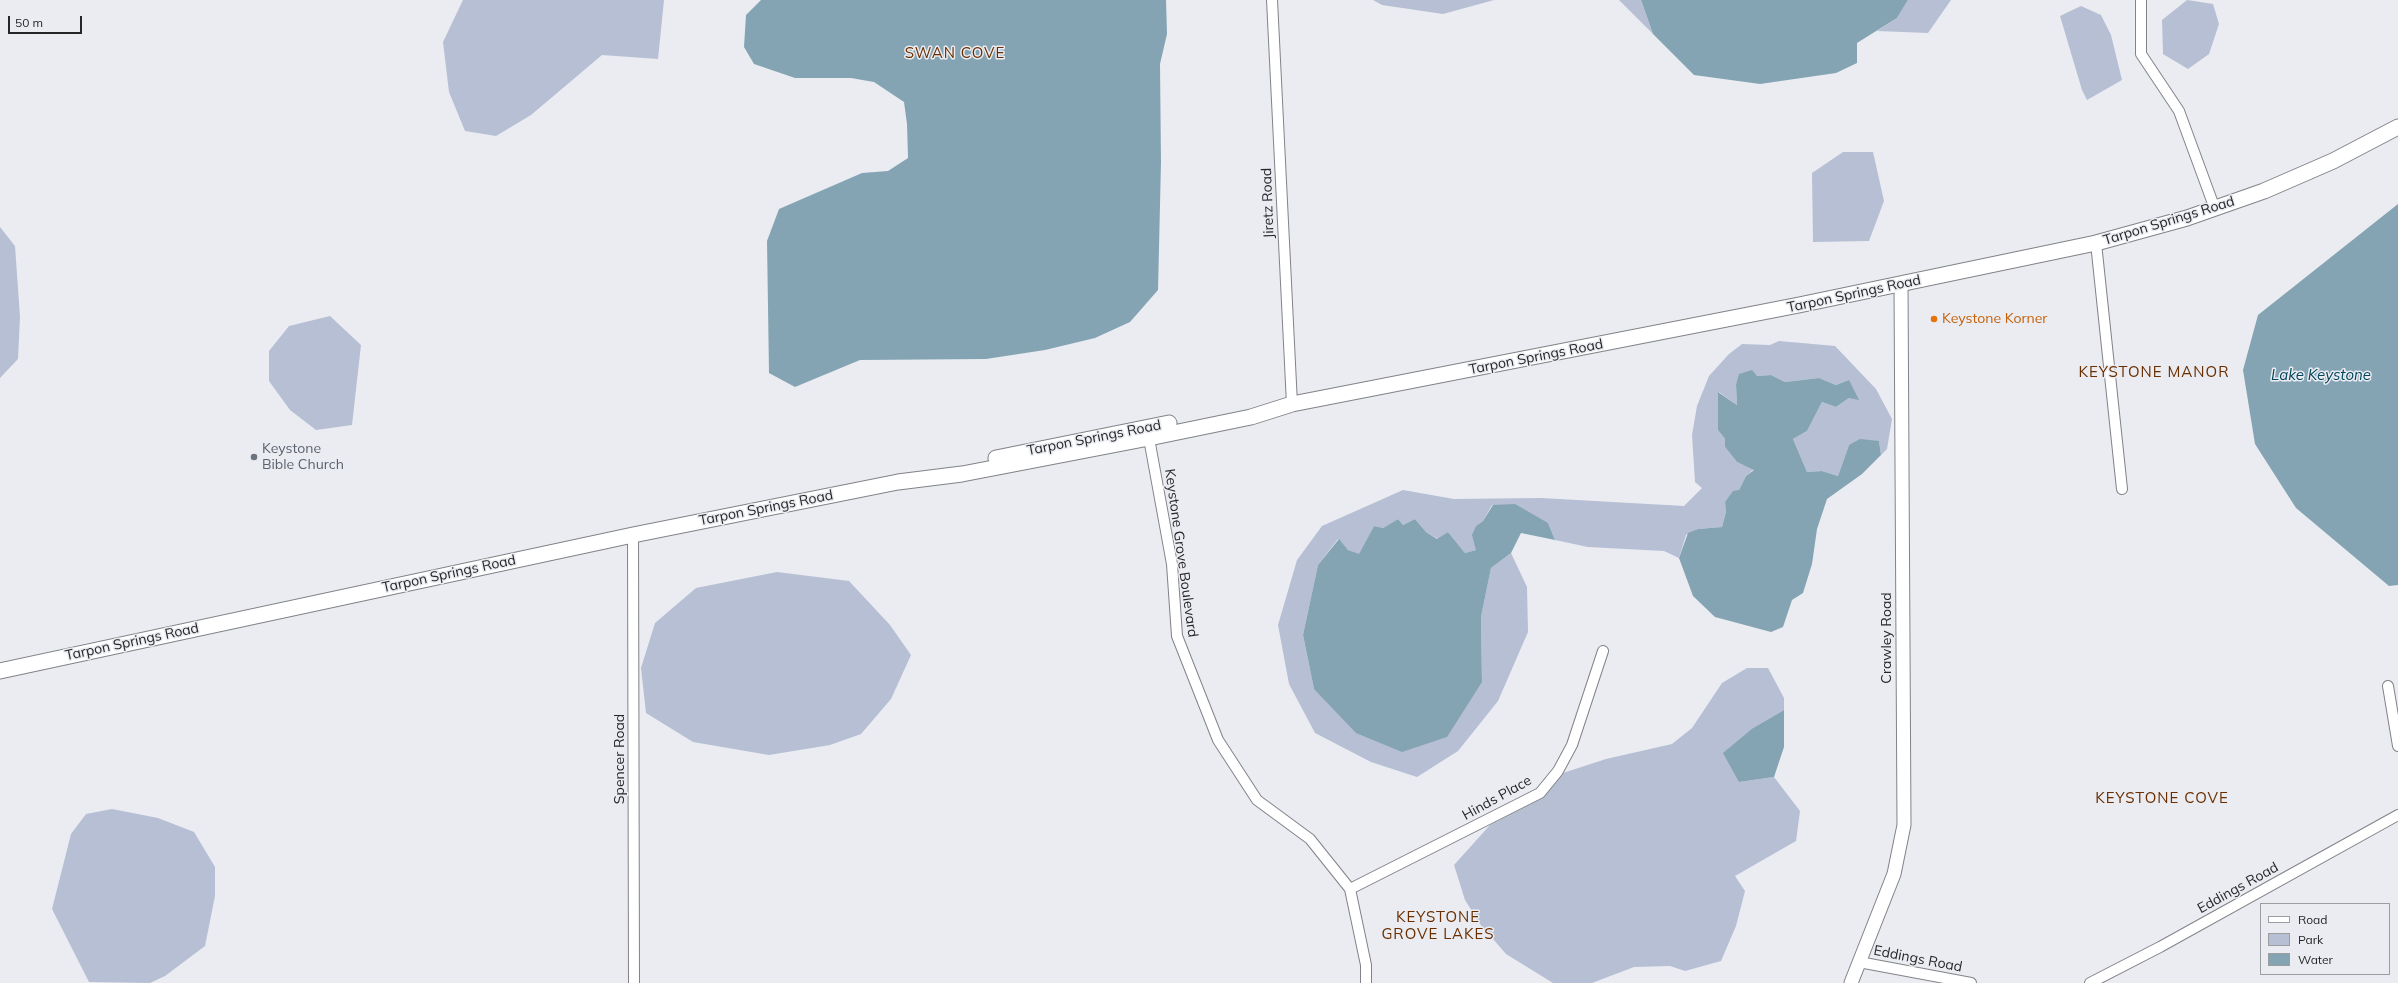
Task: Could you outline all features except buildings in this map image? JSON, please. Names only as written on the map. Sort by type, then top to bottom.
[{"type":"main road","name":"Tarpon Springs Road","points":[[0,671],[633,534],[898,482],[962,474],[1148,433],[1251,416],[1292,404],[2096,244],[2215,209],[2304,174],[2398,127]]},
{"type":"street","name":"Jiretz Road","points":[[1272,0],[1292,404]]},
{"type":"street","points":[[2141,0],[2141,54],[2180,111],[2215,209]]},
{"type":"street","points":[[2096,244],[2122,489]]},
{"type":"street","name":"Crawley Road","points":[[1851,983],[1894,874],[1904,825],[1901,284]]},
{"type":"street","name":"Keystone Grove Boulevard","points":[[1148,433],[1172,564],[1177,636],[1218,740],[1257,800],[1310,839],[1350,889],[1366,965],[1366,983]]},
{"type":"street","name":"Spencer Road","points":[[633,534],[634,983]]},
{"type":"street","name":"Hinds Place","points":[[1350,889],[1540,793],[1558,770],[1572,745],[1603,651]]},
{"type":"street","points":[[2388,686],[2398,746]]},
{"type":"street","name":"Eddings Road","points":[[2090,983],[2160,947],[2398,816]]},
{"type":"street","name":"Eddings Road","points":[[1859,962],[1971,983]]},
{"type":"green space","points":[[463,0],[664,0],[658,59],[602,55],[531,115],[496,136],[465,131],[449,92],[443,42]]},
{"type":"green space","points":[[1373,0],[1494,0],[1443,14],[1382,5]]},
{"type":"green space","points":[[1619,0],[1641,0],[1653,34]]},
{"type":"green space","points":[[1908,0],[1951,0],[1928,33],[1877,31],[1897,18]]},
{"type":"green space","points":[[2187,0],[2213,4],[2219,24],[2209,54],[2188,69],[2163,54],[2162,20]]},
{"type":"green space","points":[[2081,6],[2101,15],[2111,35],[2122,80],[2087,100],[2082,90],[2060,16]]},
{"type":"green space","points":[[1843,152],[1873,152],[1884,201],[1869,241],[1813,242],[1812,173]]},
{"type":"green space","points":[[0,227],[15,246],[20,317],[18,359],[0,378]]},
{"type":"green space","points":[[330,316],[361,345],[352,425],[316,430],[290,410],[269,381],[269,351],[289,326]]},
{"type":"green space","points":[[1779,341],[1835,346],[1876,389],[1892,419],[1887,449],[1881,455],[1879,441],[1849,445],[1838,476],[1822,471],[1807,472],[1793,439],[1807,431],[1822,402],[1836,407],[1849,398],[1849,380],[1836,385],[1819,378],[1785,382],[1771,375],[1757,376],[1736,385],[1737,405],[1719,392],[1718,430],[1725,439],[1725,447],[1737,462],[1754,469],[1746,476],[1739,490],[1725,502],[1726,512],[1722,527],[1698,529],[1686,535],[1679,558],[1664,551],[1588,547],[1555,540],[1548,523],[1492,505],[1483,521],[1476,526],[1476,550],[1465,553],[1448,532],[1438,539],[1426,532],[1415,519],[1403,525],[1398,519],[1383,528],[1374,526],[1359,555],[1348,550],[1338,539],[1318,565],[1303,635],[1314,689],[1482,682],[1481,617],[1491,568],[1511,553],[1527,587],[1528,632],[1498,701],[1458,751],[1417,777],[1371,762],[1315,733],[1289,684],[1278,625],[1297,560],[1322,526],[1403,490],[1454,499],[1541,498],[1684,506],[1702,488],[1695,482],[1692,435],[1697,406],[1709,376],[1729,354],[1742,344],[1770,345]]},
{"type":"green space","points":[[777,572],[849,581],[890,625],[911,655],[891,699],[861,734],[830,745],[769,755],[693,742],[646,713],[641,668],[655,623],[696,588]]},
{"type":"green space","points":[[1747,668],[1768,668],[1784,698],[1784,710],[1753,728],[1739,782],[1774,777],[1800,811],[1796,841],[1735,876],[1745,891],[1736,926],[1721,961],[1685,971],[1670,966],[1634,967],[1592,983],[1553,983],[1506,954],[1480,924],[1465,900],[1454,865],[1490,825],[1542,798],[1563,773],[1606,759],[1672,744],[1692,728],[1722,683]]},
{"type":"green space","points":[[112,809],[158,818],[194,832],[215,867],[215,896],[205,946],[165,976],[150,983],[89,982],[52,909],[71,834],[86,814]]},
{"type":"water","points":[[761,0],[1166,0],[1167,34],[1160,64],[1161,162],[1158,290],[1130,322],[1095,338],[1045,350],[986,359],[860,360],[795,387],[769,373],[767,241],[779,209],[862,173],[888,171],[908,158],[907,124],[904,102],[874,82],[851,78],[795,78],[754,64],[744,47],[746,15]]},
{"type":"water","points":[[1641,0],[1908,0],[1897,18],[1857,43],[1857,63],[1836,73],[1760,84],[1694,75],[1653,34]]},
{"type":"water","name":"Lake Keystone","points":[[2398,204],[2398,585],[2389,586],[2296,508],[2255,444],[2243,370],[2258,315]]},
{"type":"water","points":[[1752,370],[1757,376],[1771,375],[1785,382],[1819,378],[1836,385],[1849,380],[1859,400],[1849,398],[1836,407],[1822,402],[1807,431],[1793,439],[1807,472],[1822,471],[1838,476],[1849,445],[1860,439],[1879,441],[1881,455],[1862,474],[1827,499],[1817,529],[1812,564],[1803,593],[1792,600],[1783,627],[1771,632],[1715,617],[1693,596],[1679,558],[1688,533],[1698,529],[1722,527],[1726,512],[1725,502],[1733,491],[1739,490],[1746,476],[1754,470],[1737,462],[1725,447],[1725,439],[1718,430],[1718,392],[1737,405],[1736,385],[1739,374]]},
{"type":"water","points":[[1515,504],[1548,523],[1555,540],[1521,533],[1511,553],[1491,568],[1481,617],[1482,682],[1447,737],[1402,752],[1356,733],[1314,689],[1303,635],[1318,565],[1339,539],[1348,550],[1359,554],[1374,526],[1383,528],[1398,519],[1403,525],[1415,519],[1426,532],[1437,539],[1448,532],[1465,553],[1476,550],[1472,535],[1476,526],[1483,521],[1493,505]]},
{"type":"water","points":[[1784,710],[1784,747],[1774,777],[1739,782],[1723,753],[1753,728]]},
{"type":"place","name":"Keystone Korner","points":[[1934,319]]},
{"type":"place","name":"Keystone Bible Church","points":[[254,457]]},
{"type":"district","name":"SWAN COVE","points":[[955,53]]},
{"type":"district","name":"KEYSTONE MANOR","points":[[2154,372]]},
{"type":"district","name":"KEYSTONE COVE","points":[[2162,798]]},
{"type":"district","name":"KEYSTONE GROVE LAKES","points":[[1438,926]]}]
